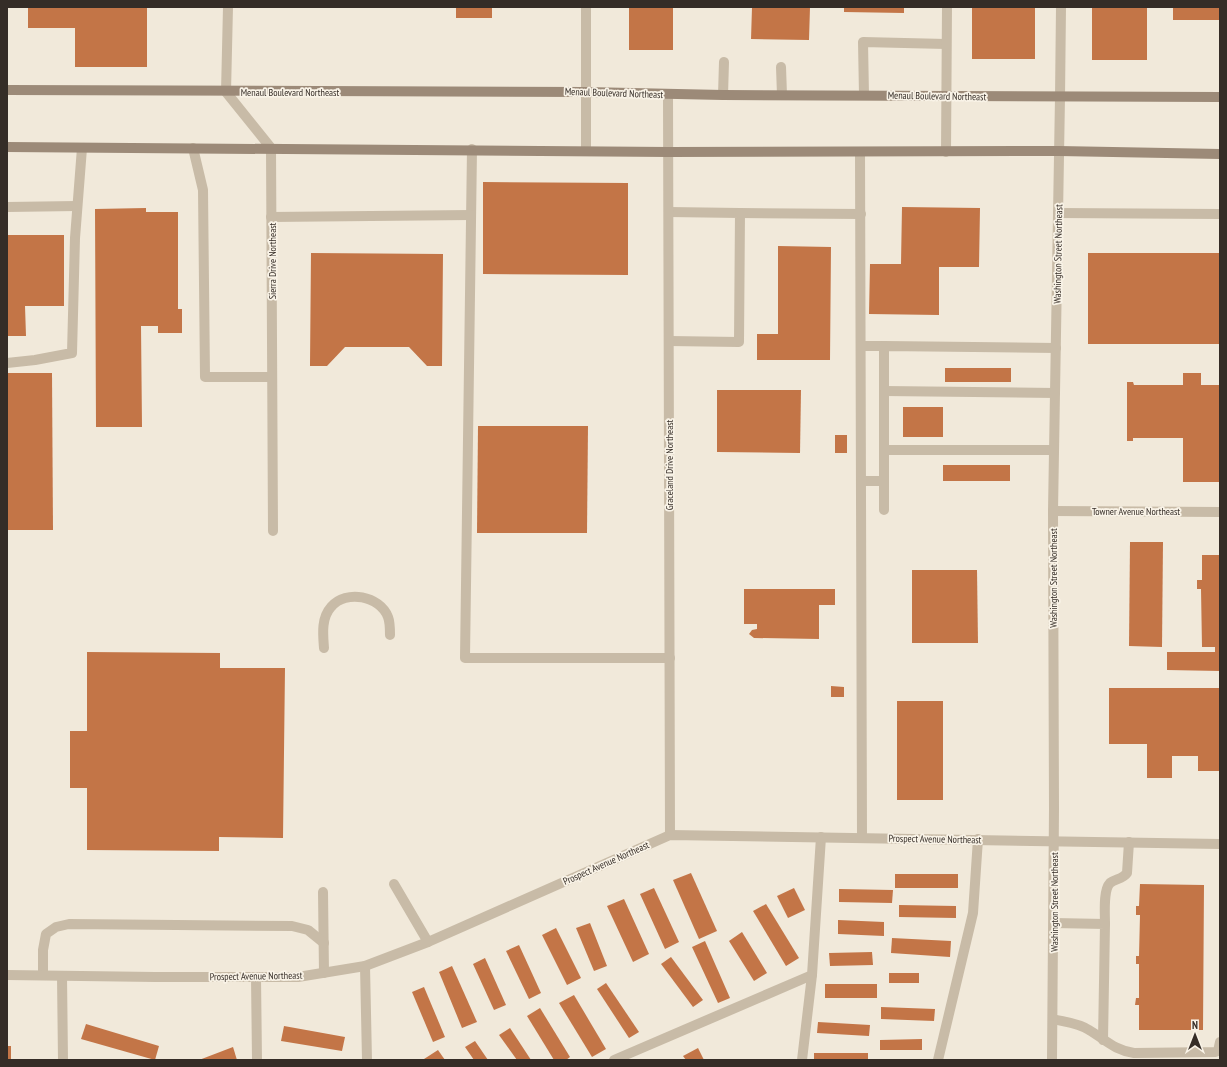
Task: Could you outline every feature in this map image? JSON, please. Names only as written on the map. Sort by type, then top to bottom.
[{"type":"main road","name":"Menaul Boulevard Northeast","points":[[7,90],[226,92],[586,92],[723,96],[864,95],[1220,97]]},
{"type":"main road","points":[[7,147],[472,149],[669,152],[1059,151],[1220,154]]},
{"type":"street","points":[[228,7],[226,92],[271,148]]},
{"type":"street","points":[[586,7],[586,150]]},
{"type":"street","points":[[946,7],[946,152]]},
{"type":"street","name":"Washington Street Northeast","points":[[1052,1060],[1054,923],[1053,511],[1061,7]]},
{"type":"street","points":[[864,95],[863,42],[946,44]]},
{"type":"street","points":[[723,96],[724,62]]},
{"type":"street","points":[[781,67],[782,96]]},
{"type":"street","name":"Graceland Drive Northeast","points":[[668,95],[670,835]]},
{"type":"street","points":[[7,363],[35,360],[72,352],[75,238],[82,148]]},
{"type":"street","points":[[193,148],[203,190],[205,377],[272,377]]},
{"type":"street","name":"Sierra Drive Northeast","points":[[271,148],[273,531]]},
{"type":"street","points":[[472,149],[465,658],[670,658]]},
{"type":"street","points":[[860,152],[862,838]]},
{"type":"street","points":[[7,207],[77,206]]},
{"type":"street","points":[[669,212],[860,214]]},
{"type":"street","points":[[669,342],[739,342],[740,212]]},
{"type":"street","points":[[1058,212],[1220,214]]},
{"type":"street","points":[[271,217],[471,215]]},
{"type":"street","points":[[861,346],[1056,348]]},
{"type":"street","points":[[884,346],[884,510]]},
{"type":"street","points":[[884,391],[1055,393]]},
{"type":"street","points":[[884,450],[1054,450]]},
{"type":"street","points":[[861,481],[884,482]]},
{"type":"street","name":"Towner Avenue Northeast","points":[[1053,511],[1220,512]]},
{"type":"street","points":[[324,648],[323,631],[325,618],[331,606],[342,599],[356,596],[380,604],[389,618],[390,635]]},
{"type":"street","name":"Prospect Avenue Northeast","points":[[7,975],[298,977],[365,966],[428,942],[670,835],[1220,844]]},
{"type":"street","points":[[802,1060],[812,975],[820,837]]},
{"type":"street","points":[[938,1060],[973,913],[978,839]]},
{"type":"street","points":[[1103,1040],[1106,893],[1111,882],[1127,873],[1129,842]]},
{"type":"street","points":[[394,884],[428,942]]},
{"type":"street","points":[[323,892],[324,973]]},
{"type":"street","points":[[1054,923],[1105,924]]},
{"type":"street","points":[[43,975],[46,934],[56,927],[69,924],[292,926],[308,930],[324,943]]},
{"type":"street","points":[[365,966],[367,1060]]},
{"type":"street","points":[[614,1060],[812,975]]},
{"type":"street","points":[[62,976],[63,1060]]},
{"type":"street","points":[[256,977],[257,1060]]},
{"type":"street","points":[[1053,1019],[1080,1025],[1119,1050],[1134,1053],[1215,1052],[1218,1051],[1220,1042]]},
{"type":"building","points":[[28,7],[147,7],[147,67],[75,67],[75,28],[28,28]]},
{"type":"building","points":[[456,7],[492,7],[492,18],[456,18]]},
{"type":"building","points":[[629,7],[673,7],[673,50],[629,50]]},
{"type":"building","points":[[752,7],[810,7],[809,40],[751,39]]},
{"type":"building","points":[[844,7],[904,7],[904,13],[844,12]]},
{"type":"building","points":[[972,7],[1035,7],[1035,59],[972,59]]},
{"type":"building","points":[[1092,7],[1147,7],[1147,60],[1092,60]]},
{"type":"building","points":[[1173,7],[1220,7],[1220,20],[1173,20]]},
{"type":"building","points":[[483,182],[628,183],[628,275],[483,274]]},
{"type":"building","points":[[902,207],[980,208],[979,267],[939,267],[939,315],[869,314],[870,264],[901,264]]},
{"type":"building","points":[[146,208],[146,212],[178,212],[178,309],[182,309],[182,333],[158,333],[158,326],[141,326],[142,427],[96,427],[95,209]]},
{"type":"building","points":[[7,235],[64,235],[64,306],[25,306],[26,336],[7,336]]},
{"type":"building","points":[[778,246],[831,247],[830,360],[757,360],[757,334],[778,334]]},
{"type":"building","points":[[311,253],[443,254],[442,366],[427,366],[409,347],[345,347],[327,366],[310,366]]},
{"type":"building","points":[[1088,253],[1220,253],[1220,344],[1088,344]]},
{"type":"building","points":[[945,368],[1011,368],[1011,382],[945,382]]},
{"type":"building","points":[[7,373],[52,373],[53,530],[7,530]]},
{"type":"building","points":[[1183,373],[1201,373],[1201,385],[1220,385],[1220,482],[1183,482],[1183,438],[1133,438],[1133,441],[1127,441],[1127,382],[1133,382],[1134,385],[1183,385]]},
{"type":"building","points":[[717,390],[801,390],[800,453],[717,452]]},
{"type":"building","points":[[903,407],[943,407],[943,437],[903,437]]},
{"type":"building","points":[[478,426],[588,426],[587,533],[477,533]]},
{"type":"building","points":[[835,435],[847,435],[847,453],[835,453]]},
{"type":"building","points":[[943,465],[1010,465],[1010,481],[943,481]]},
{"type":"building","points":[[1130,542],[1163,542],[1162,647],[1129,646]]},
{"type":"building","points":[[1202,555],[1220,555],[1220,671],[1167,670],[1167,652],[1215,652],[1215,647],[1202,647],[1201,589],[1197,589],[1197,580],[1202,580]]},
{"type":"building","points":[[912,570],[977,570],[978,643],[912,643]]},
{"type":"building","points":[[744,589],[835,589],[835,605],[819,605],[819,639],[754,638],[749,634],[752,630],[757,629],[757,624],[744,624]]},
{"type":"building","points":[[87,652],[220,653],[220,668],[285,668],[283,838],[219,837],[219,851],[87,850],[87,788],[70,788],[70,731],[87,731]]},
{"type":"building","points":[[831,686],[844,687],[844,697],[831,697]]},
{"type":"building","points":[[1109,688],[1220,688],[1220,771],[1198,771],[1198,756],[1172,756],[1172,778],[1147,778],[1147,744],[1109,744]]},
{"type":"building","points":[[897,701],[943,701],[943,800],[897,800]]},
{"type":"building","points":[[691,873],[717,931],[699,939],[673,880]]},
{"type":"building","points":[[895,874],[958,874],[958,888],[895,888]]},
{"type":"building","points":[[1140,884],[1204,885],[1203,1030],[1139,1030],[1139,1005],[1135,1005],[1136,998],[1139,998],[1139,964],[1136,964],[1136,956],[1139,956],[1140,915],[1136,915],[1136,906],[1139,906]]},
{"type":"building","points":[[654,888],[679,942],[665,949],[640,894]]},
{"type":"building","points":[[794,888],[805,910],[788,918],[777,896]]},
{"type":"building","points":[[839,889],[893,890],[892,903],[839,902]]},
{"type":"building","points":[[624,899],[649,954],[633,962],[607,906]]},
{"type":"building","points":[[766,904],[799,958],[786,966],[753,911]]},
{"type":"building","points":[[899,905],[956,906],[956,918],[899,917]]},
{"type":"building","points":[[838,920],[884,922],[884,936],[838,934]]},
{"type":"building","points":[[590,923],[607,966],[594,971],[576,928]]},
{"type":"building","points":[[556,928],[581,978],[567,985],[542,935]]},
{"type":"building","points":[[742,932],[767,973],[754,981],[729,941]]},
{"type":"building","points":[[892,938],[951,941],[950,957],[891,953]]},
{"type":"building","points":[[705,941],[730,998],[718,1003],[692,947]]},
{"type":"building","points":[[519,945],[541,993],[529,999],[506,951]]},
{"type":"building","points":[[872,952],[873,965],[830,966],[829,953]]},
{"type":"building","points":[[671,957],[703,1000],[693,1007],[661,964]]},
{"type":"building","points":[[485,958],[506,1005],[494,1010],[473,964]]},
{"type":"building","points":[[452,966],[477,1022],[462,1028],[439,972]]},
{"type":"building","points":[[889,973],[919,973],[919,983],[889,983]]},
{"type":"building","points":[[606,983],[639,1032],[629,1038],[597,989]]},
{"type":"building","points":[[825,984],[877,984],[877,998],[825,998]]},
{"type":"building","points":[[424,987],[445,1037],[433,1042],[412,992]]},
{"type":"building","points":[[574,995],[606,1049],[592,1057],[559,1003]]},
{"type":"building","points":[[881,1007],[935,1009],[934,1021],[881,1019]]},
{"type":"building","points":[[540,1008],[570,1057],[566,1060],[554,1060],[527,1016]]},
{"type":"building","points":[[818,1022],[870,1025],[869,1036],[817,1033]]},
{"type":"building","points":[[86,1024],[159,1046],[155,1060],[81,1039]]},
{"type":"building","points":[[284,1026],[345,1037],[342,1051],[281,1041]]},
{"type":"building","points":[[510,1028],[531,1060],[517,1060],[499,1035]]},
{"type":"building","points":[[922,1039],[922,1050],[880,1050],[880,1040]]},
{"type":"building","points":[[475,1041],[488,1060],[474,1060],[465,1047]]},
{"type":"building","points":[[7,1046],[11,1046],[11,1060],[7,1060]]},
{"type":"building","points":[[233,1047],[237,1060],[199,1060]]},
{"type":"building","points":[[698,1048],[704,1060],[686,1060],[683,1056]]},
{"type":"building","points":[[438,1050],[445,1060],[424,1059]]},
{"type":"building","points":[[814,1053],[868,1053],[868,1060],[814,1060]]}]
